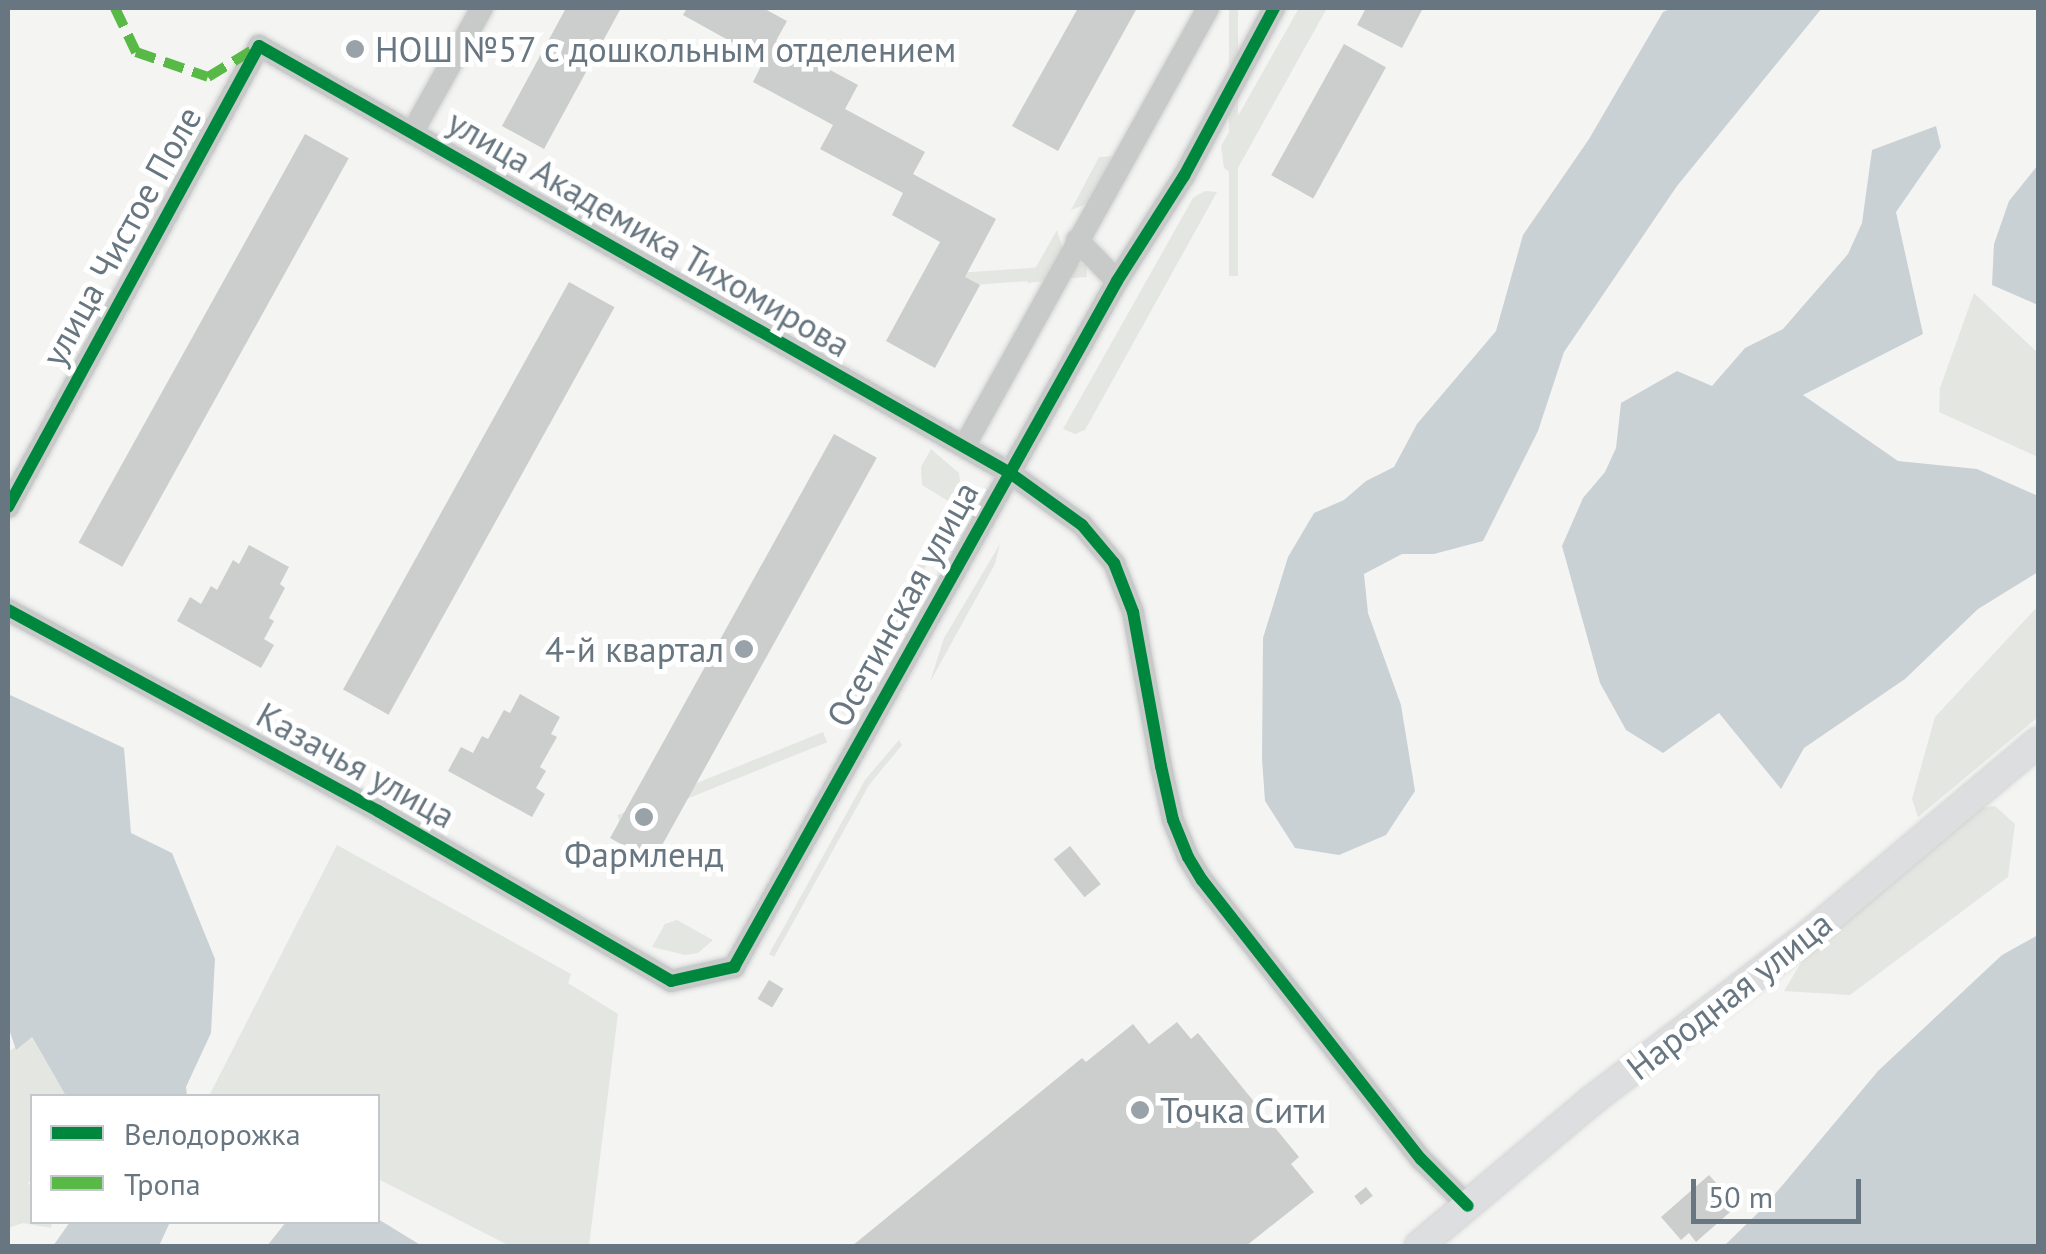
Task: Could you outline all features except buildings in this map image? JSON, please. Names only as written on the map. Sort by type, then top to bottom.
[{"type":"main road","name":"Народная улица","points":[[1419,1246],[1590,1102],[1803,940],[2038,742]]},
{"type":"street","points":[[412,133],[482,8]]},
{"type":"street","name":"Осетинская улица","points":[[970,436],[1208,8]]},
{"type":"street","name":"Осетинская улица","points":[[671,981],[734,967],[1117,282],[1184,176],[1274,8]]},
{"type":"street","name":"улица Академика Тихомирова","points":[[259,46],[1010,473],[1082,525],[1114,563],[1133,612],[1173,820],[1202,880],[1421,1159],[1468,1206]]},
{"type":"street","name":"улица Чистое Поле","points":[[8,507],[259,46]]},
{"type":"street","points":[[1077,240],[1117,282]]},
{"type":"street","name":"Казачья улица","points":[[8,610],[378,811],[671,981]]},
{"type":"shaded area","points":[[1229,8],[1238,8],[1238,276],[1229,276]]},
{"type":"shaded area","points":[[1299,8],[1327,8],[1234,175],[1224,168],[1221,146]]},
{"type":"shaded area","points":[[1672,8],[1822,8],[1677,186],[1564,352],[1538,431],[1483,541],[1434,554],[1402,554],[1364,574],[1368,613],[1401,705],[1415,791],[1386,835],[1339,855],[1295,848],[1265,801],[1262,759],[1263,638],[1288,557],[1314,513],[1344,500],[1366,481],[1394,467],[1417,424],[1496,331],[1523,235],[1589,139],[1663,12]]},
{"type":"shaded area","points":[[1936,126],[1941,147],[1896,212],[1923,334],[1803,395],[1898,461],[1977,469],[2038,496],[2038,572],[1978,609],[1905,679],[1804,748],[1781,789],[1719,713],[1663,753],[1626,730],[1600,683],[1562,546],[1583,498],[1605,472],[1616,448],[1621,403],[1677,371],[1712,386],[1745,348],[1783,329],[1848,254],[1862,223],[1872,150]]},
{"type":"shaded area","points":[[1117,156],[1087,204],[1071,210],[1099,157]]},
{"type":"shaded area","points":[[2038,165],[2038,305],[1992,285],[1994,244],[2009,201]]},
{"type":"shaded area","points":[[1205,191],[1217,192],[1085,430],[1075,434],[1063,429],[1193,198]]},
{"type":"shaded area","points":[[1057,230],[1063,249],[1046,281],[1027,283]]},
{"type":"shaded area","points":[[1086,264],[1087,277],[933,288],[932,275]]},
{"type":"shaded area","points":[[1974,293],[2038,353],[2038,457],[1939,412],[1940,388]]},
{"type":"shaded area","points":[[931,449],[959,473],[962,499],[958,507],[922,485],[921,467]]},
{"type":"shaded area","points":[[942,515],[950,519],[850,716],[842,712]]},
{"type":"shaded area","points":[[1000,544],[995,564],[930,682],[944,638]]},
{"type":"shaded area","points":[[2038,606],[2038,717],[1918,817],[1912,799],[1935,717]]},
{"type":"shaded area","points":[[8,694],[124,748],[131,833],[172,853],[215,959],[211,1033],[186,1087],[187,1094],[65,1094],[32,1037],[16,1050],[8,1026]]},
{"type":"shaded area","points":[[823,732],[827,742],[621,825],[617,815]]},
{"type":"shaded area","points":[[899,740],[902,745],[869,785],[774,957],[769,954],[865,780]]},
{"type":"shaded area","points":[[1995,806],[2015,824],[2008,877],[1850,995],[1784,991],[1804,958],[1979,808]]},
{"type":"shaded area","points":[[337,845],[571,974],[568,983],[618,1014],[589,1246],[510,1246],[380,1180],[380,1094],[210,1094]]},
{"type":"shaded area","points":[[677,920],[713,940],[698,953],[685,955],[652,947],[665,924]]},
{"type":"shaded area","points":[[2038,935],[2038,1246],[1724,1246],[1765,1206],[1878,1071],[2002,955]]},
{"type":"shaded area","points":[[31,1036],[65,1094],[30,1094],[30,1224],[52,1224],[51,1228],[23,1223],[8,1228],[8,1052]]},
{"type":"shaded area","points":[[380,1220],[422,1246],[267,1246],[284,1224],[380,1224]]},
{"type":"shaded area","points":[[69,1224],[169,1224],[159,1246],[53,1246]]},
{"type":"marked path","points":[[115,8],[136,52],[208,77],[254,49]]},
{"type":"cycle path","points":[[8,610],[378,811],[671,981],[734,967],[1117,281],[1184,176],[1274,8]]},
{"type":"cycle path","points":[[8,507],[259,46],[1010,473],[1082,525],[1114,563],[1133,612],[1173,820],[1188,857],[1421,1159],[1468,1206]]},
{"type":"place","name":"НОШ №57 с дошкольным отделением","points":[[355,49]]},
{"type":"place","name":"4-й квартал","points":[[744,649]]},
{"type":"place","name":"Фармленд","points":[[644,817]]},
{"type":"place","name":"Точка Сити","points":[[1140,1110]]}]
